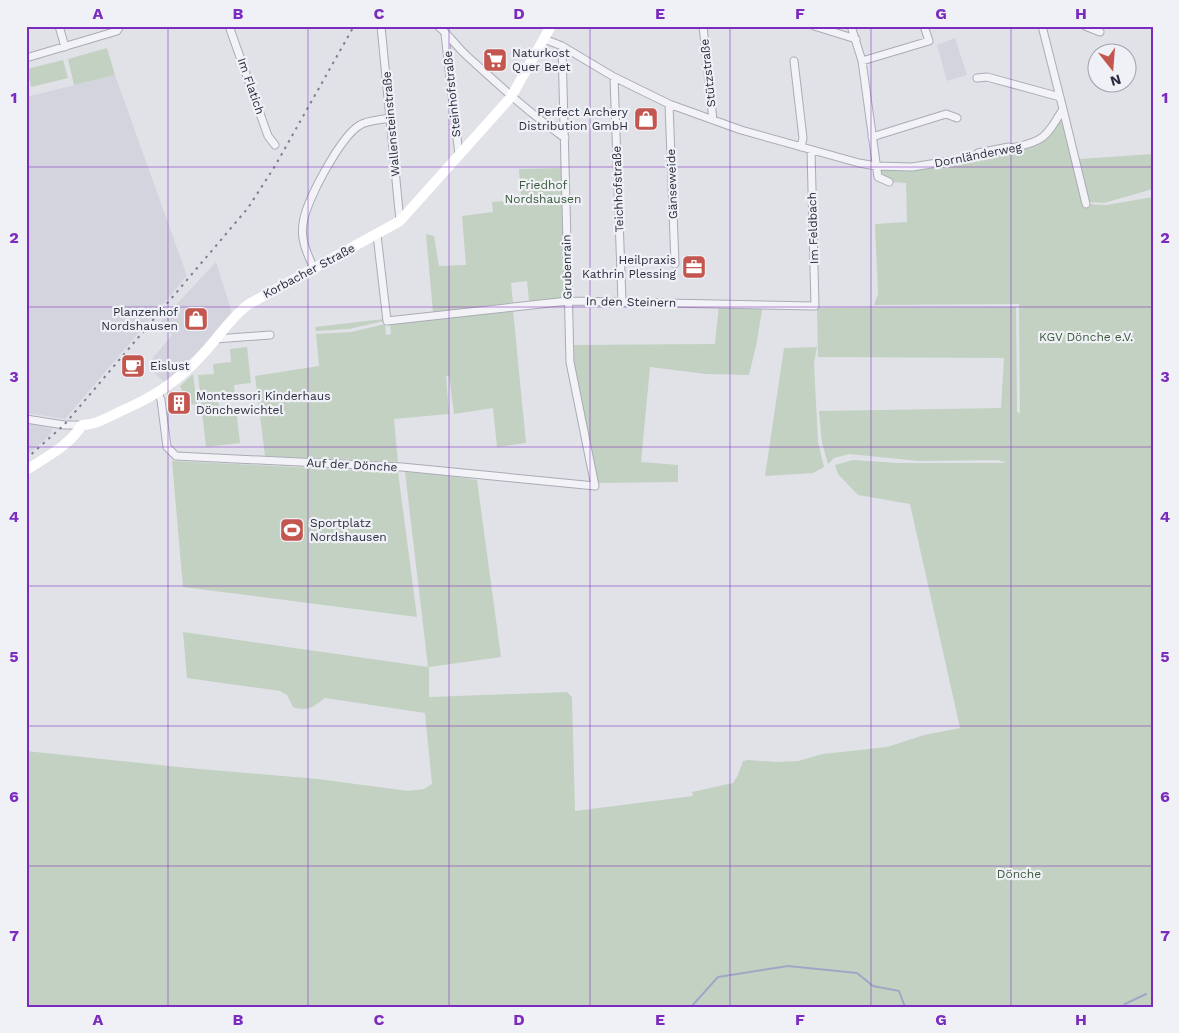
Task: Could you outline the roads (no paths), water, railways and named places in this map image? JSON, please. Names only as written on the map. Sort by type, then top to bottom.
[{"type":"street","points":[[59,26],[65,47]]},
{"type":"street","points":[[26,58],[117,31],[120,26]]},
{"type":"street","name":"Im Flatich","points":[[230,26],[268,136],[275,145]]},
{"type":"street","name":"Wallensteinstraße","points":[[381,26],[400,221]]},
{"type":"street","points":[[438,26],[445,29],[455,45],[511,97],[565,138]]},
{"type":"street","name":"Korbacher Straße","points":[[82,425],[92,424],[130,408],[158,392],[186,371],[239,311],[400,221],[511,97],[551,26]]},
{"type":"street","name":"Stützstraße","points":[[703,26],[713,120]]},
{"type":"street","points":[[814,26],[856,39]]},
{"type":"street","points":[[851,26],[862,61],[878,177],[889,182]]},
{"type":"street","points":[[862,61],[929,41],[924,26]]},
{"type":"street","points":[[1042,26],[1086,204]]},
{"type":"street","points":[[1085,26],[1100,32]]},
{"type":"street","name":"Steinhofstraße","points":[[445,29],[459,155]]},
{"type":"street","points":[[544,39],[562,46],[614,77],[669,104],[741,130],[876,166]]},
{"type":"street","name":"Grubenrain","points":[[562,46],[570,362],[595,486]]},
{"type":"street","points":[[794,61],[803,138],[801,147]]},
{"type":"street","name":"Teichhofstraße","points":[[614,77],[622,302]]},
{"type":"street","points":[[977,78],[987,77],[1060,97]]},
{"type":"street","name":"Gänseweide","points":[[669,104],[675,264]]},
{"type":"street","name":"Dornländerweg","points":[[876,166],[912,167],[975,157],[978,153],[1033,144],[1049,132],[1063,109]]},
{"type":"street","points":[[872,137],[946,114],[957,118]]},
{"type":"street","points":[[314,269],[303,238],[302,224],[312,197],[346,138],[360,125],[390,118]]},
{"type":"street","name":"Im Feldbach","points":[[811,150],[816,306]]},
{"type":"street","name":"In den Steinern","points":[[377,235],[387,321],[568,301],[816,306]]},
{"type":"street","points":[[215,339],[270,335]]},
{"type":"street","name":"Auf der Dönche","points":[[158,392],[161,400],[167,447],[176,456],[402,467],[595,486]]},
{"type":"street","points":[[26,419],[59,425],[82,425]]},
{"type":"street","points":[[26,470],[67,443],[82,425]]},
{"type":"waterway","points":[[691,1007],[718,977],[788,966],[857,973],[873,986],[899,991],[905,1007]]},
{"type":"waterway","points":[[1123,1007],[1125,1004],[1146,994]]},
{"type":"railway","points":[[26,459],[64,425],[248,208],[275,166],[354,26]]},
{"type":"place","name":"Naturkost Quer Beet","points":[[495,60]]},
{"type":"place","name":"Perfect Archery Distribution GmbH","points":[[646,119]]},
{"type":"place","name":"Heilpraxis Kathrin Plessing","points":[[694,267]]},
{"type":"place","name":"Planzenhof Nordshausen","points":[[196,319]]},
{"type":"place","name":"Eislust","points":[[133,366]]},
{"type":"place","name":"Montessori Kinderhaus Dönchewichtel","points":[[179,403]]},
{"type":"place","name":"Sportplatz Nordshausen","points":[[292,530]]},
{"type":"park label","name":"Friedhof Nordshausen","points":[[543,192]]},
{"type":"park label","name":"KGV Dönche e.V.","points":[[1086,337]]},
{"type":"park label","name":"Dönche","points":[[1019,874]]}]
